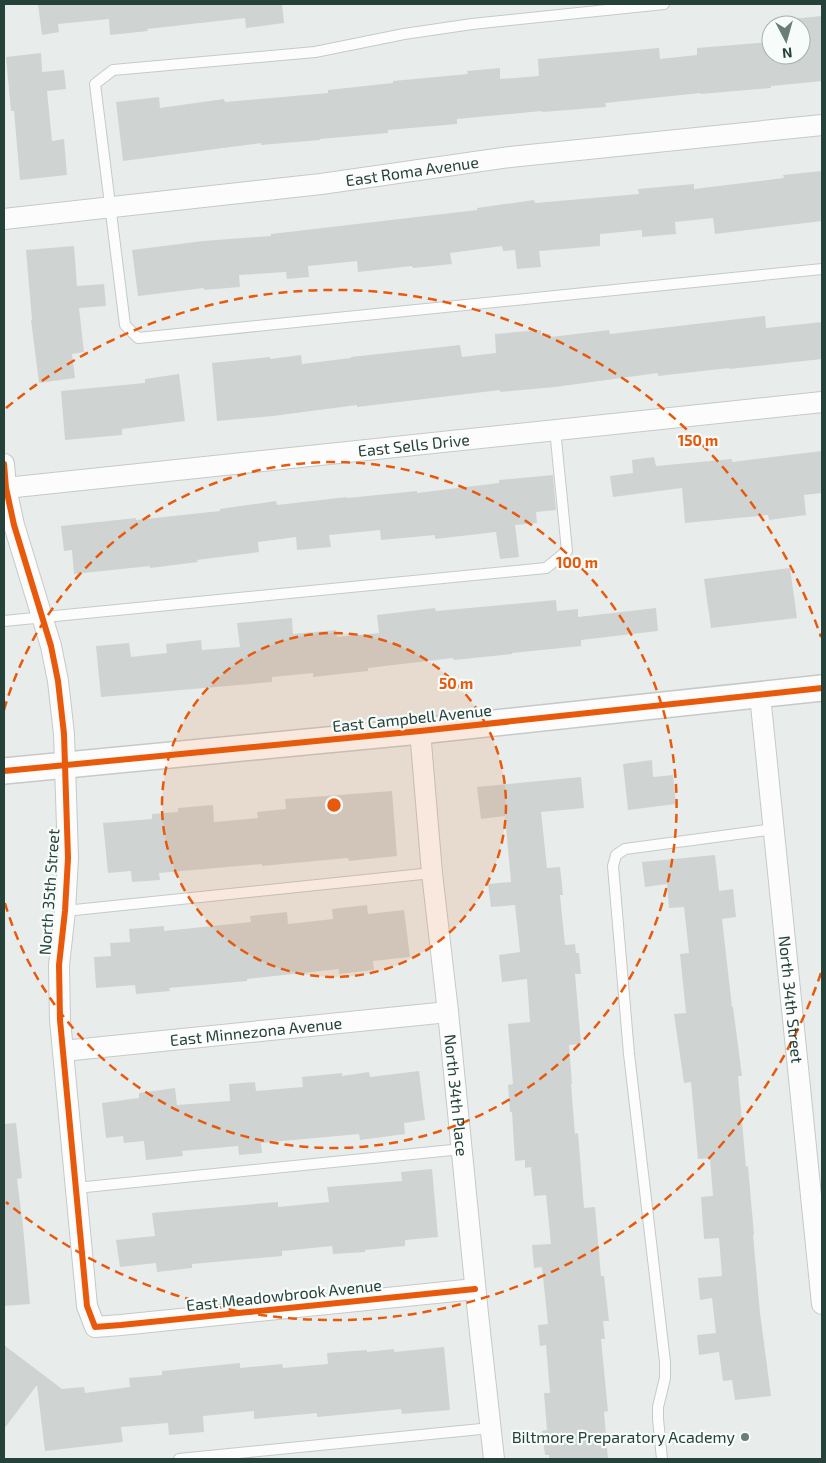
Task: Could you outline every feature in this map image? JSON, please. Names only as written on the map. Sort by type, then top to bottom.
[{"type":"street","name":"East Roma Avenue","points":[[4,219],[321,184],[520,156],[822,125]]},
{"type":"street","name":"East Sells Drive","points":[[6,488],[822,402]]},
{"type":"street","name":"North 35th Street","points":[[4,464],[6,488],[14,525],[42,617],[58,681],[64,734],[68,858],[59,965],[60,1020],[87,1306],[95,1326]]},
{"type":"street","name":"East Campbell Avenue","points":[[4,771],[420,731],[822,688]]},
{"type":"street","name":"North 34th Street","points":[[760,695],[822,1304]]},
{"type":"street","name":"North 34th Place","points":[[420,731],[432,873],[494,1459]]},
{"type":"street","name":"East Minnezona Avenue","points":[[63,1050],[448,1012]]},
{"type":"street","name":"East Meadowbrook Avenue","points":[[95,1326],[121,1325],[475,1289]]},
{"type":"lane","points":[[664,4],[472,24],[404,34],[316,52],[113,70],[95,84],[125,325],[138,338],[822,269]]},
{"type":"lane","points":[[4,621],[546,568],[567,551],[555,429]]},
{"type":"lane","points":[[662,1459],[658,1407],[665,1378],[665,1362],[629,1054],[613,866],[616,855],[625,849],[774,829]]},
{"type":"lane","points":[[65,911],[432,873]]},
{"type":"lane","points":[[76,1188],[462,1149]]},
{"type":"lane","points":[[180,1459],[491,1428]]},
{"type":"building","points":[[38,4],[282,4],[284,23],[246,28],[245,18],[110,35],[109,19],[58,24],[59,32],[42,35]]},
{"type":"building","points":[[822,16],[822,81],[771,86],[771,88],[605,103],[606,107],[457,119],[457,124],[388,130],[388,133],[261,145],[261,143],[123,161],[116,102],[159,97],[160,108],[224,99],[225,102],[328,93],[328,90],[393,83],[393,81],[468,74],[467,71],[500,68],[500,79],[539,76],[538,59],[659,48],[660,59],[697,55],[697,48],[761,43],[761,65],[811,65],[811,17]]},
{"type":"building","points":[[41,53],[42,72],[64,70],[66,89],[47,91],[52,141],[64,139],[67,175],[20,180],[14,111],[11,111],[6,57]]},
{"type":"building","points":[[822,171],[822,221],[715,234],[713,218],[675,222],[676,234],[642,237],[642,230],[600,234],[600,246],[539,251],[541,267],[517,269],[515,250],[503,251],[502,246],[450,253],[452,264],[358,272],[357,261],[308,266],[309,277],[287,279],[286,272],[239,275],[240,287],[204,290],[204,288],[138,296],[132,250],[203,241],[271,236],[271,234],[477,210],[477,208],[534,200],[535,203],[639,194],[638,189],[694,184],[694,189],[784,178],[783,175]]},
{"type":"building","points":[[74,246],[77,286],[104,284],[106,306],[79,308],[84,352],[72,354],[75,378],[39,383],[31,320],[26,250]]},
{"type":"building","points":[[765,316],[766,328],[822,322],[822,359],[658,376],[658,373],[555,387],[500,392],[500,390],[217,421],[212,363],[301,355],[302,364],[460,345],[462,357],[496,353],[495,334],[541,330],[541,335],[550,334],[551,337],[609,330],[610,334]]},
{"type":"building","points":[[179,374],[185,421],[122,429],[122,435],[65,440],[61,391],[145,383],[145,379]]},
{"type":"building","points":[[822,451],[822,493],[804,495],[806,515],[769,520],[768,515],[685,523],[682,488],[613,497],[610,476],[633,473],[632,460],[654,457],[656,466],[732,459],[732,462]]},
{"type":"building","points":[[553,475],[556,510],[536,512],[537,523],[515,525],[519,557],[500,559],[496,532],[435,539],[435,535],[381,540],[380,530],[329,535],[331,547],[297,550],[296,537],[258,542],[259,552],[150,568],[150,566],[74,574],[72,550],[64,551],[61,526],[220,511],[220,509],[276,501],[277,505],[417,491],[417,493],[499,483],[499,480]]},
{"type":"building","points":[[790,568],[797,618],[711,628],[704,579]]},
{"type":"building","points":[[556,600],[557,611],[578,609],[578,617],[656,608],[658,631],[581,640],[581,646],[454,660],[453,658],[368,668],[368,671],[313,677],[313,673],[272,677],[272,682],[101,697],[96,646],[129,643],[131,657],[167,653],[166,644],[201,640],[202,650],[240,647],[237,623],[292,618],[293,634],[336,630],[337,637],[379,633],[377,615],[435,608],[436,611]]},
{"type":"building","points":[[652,760],[653,777],[673,775],[676,804],[628,810],[623,764]]},
{"type":"building","points":[[581,777],[584,808],[541,812],[547,868],[560,867],[563,895],[560,895],[565,945],[575,944],[576,953],[579,953],[581,974],[575,974],[581,1044],[569,1045],[571,1084],[575,1134],[578,1133],[584,1208],[595,1207],[601,1276],[604,1276],[609,1321],[603,1321],[605,1339],[601,1339],[608,1411],[604,1412],[608,1459],[549,1459],[549,1455],[545,1455],[542,1431],[547,1430],[544,1393],[550,1393],[546,1345],[540,1346],[538,1325],[548,1324],[542,1267],[534,1268],[532,1245],[551,1244],[546,1195],[534,1196],[531,1167],[525,1168],[525,1160],[515,1161],[512,1112],[510,1112],[508,1085],[513,1084],[508,1024],[530,1022],[527,979],[502,982],[499,955],[520,952],[515,905],[491,907],[488,884],[511,882],[505,816],[481,819],[477,787]]},
{"type":"building","points":[[392,791],[397,856],[349,861],[348,858],[262,866],[262,864],[159,873],[160,880],[132,882],[131,871],[108,873],[103,823],[152,819],[152,814],[178,812],[178,808],[213,805],[214,822],[258,818],[257,812],[286,809],[285,799]]},
{"type":"building","points":[[715,855],[719,891],[733,889],[736,917],[722,919],[742,1076],[738,1076],[746,1167],[748,1166],[760,1313],[771,1396],[735,1400],[732,1380],[723,1381],[719,1352],[699,1355],[697,1335],[716,1333],[712,1298],[700,1300],[698,1278],[722,1276],[719,1238],[704,1239],[701,1197],[713,1196],[710,1158],[698,1159],[691,1082],[684,1083],[674,1014],[686,1013],[680,954],[689,953],[684,907],[669,908],[667,884],[645,887],[642,862]]},
{"type":"building","points":[[367,905],[368,914],[404,910],[410,957],[373,961],[374,970],[339,974],[339,969],[247,979],[247,981],[169,988],[170,991],[136,994],[135,985],[96,988],[94,957],[111,956],[110,943],[130,942],[129,929],[164,926],[164,931],[251,922],[250,916],[287,912],[288,924],[333,919],[332,909]]},
{"type":"building","points":[[419,1071],[425,1120],[404,1123],[405,1134],[360,1140],[359,1134],[261,1143],[262,1153],[239,1155],[238,1146],[182,1151],[183,1156],[146,1160],[144,1141],[124,1143],[123,1136],[106,1138],[102,1103],[139,1098],[139,1093],[175,1088],[177,1105],[230,1101],[229,1084],[255,1082],[256,1091],[303,1087],[302,1077],[342,1073],[342,1076],[369,1072],[370,1077]]},
{"type":"building","points":[[16,1123],[22,1178],[17,1179],[30,1304],[4,1306],[4,1124]]},
{"type":"building","points":[[432,1169],[438,1237],[405,1240],[405,1246],[365,1250],[365,1252],[333,1254],[332,1246],[282,1251],[282,1256],[192,1264],[192,1268],[157,1272],[156,1263],[120,1267],[116,1240],[155,1236],[152,1213],[278,1202],[278,1207],[329,1202],[327,1187],[402,1181],[401,1172]]},
{"type":"building","points":[[4,1345],[62,1389],[84,1387],[85,1393],[130,1387],[129,1378],[162,1375],[162,1371],[240,1363],[240,1368],[282,1364],[283,1368],[328,1364],[327,1353],[394,1349],[394,1352],[444,1347],[450,1410],[402,1414],[401,1409],[317,1417],[317,1413],[254,1419],[254,1411],[203,1416],[204,1432],[169,1435],[168,1423],[121,1427],[123,1442],[45,1451],[37,1385],[4,1429]]},
{"type":"cycle path","points":[[4,464],[6,488],[14,525],[51,646],[58,681],[64,734],[68,858],[59,965],[60,1020],[87,1306],[95,1327],[475,1289]]},
{"type":"cycle path","points":[[4,771],[420,731],[822,688]]},
{"type":"place","name":"Biltmore Preparatory Academy","points":[[745,1437]]}]
